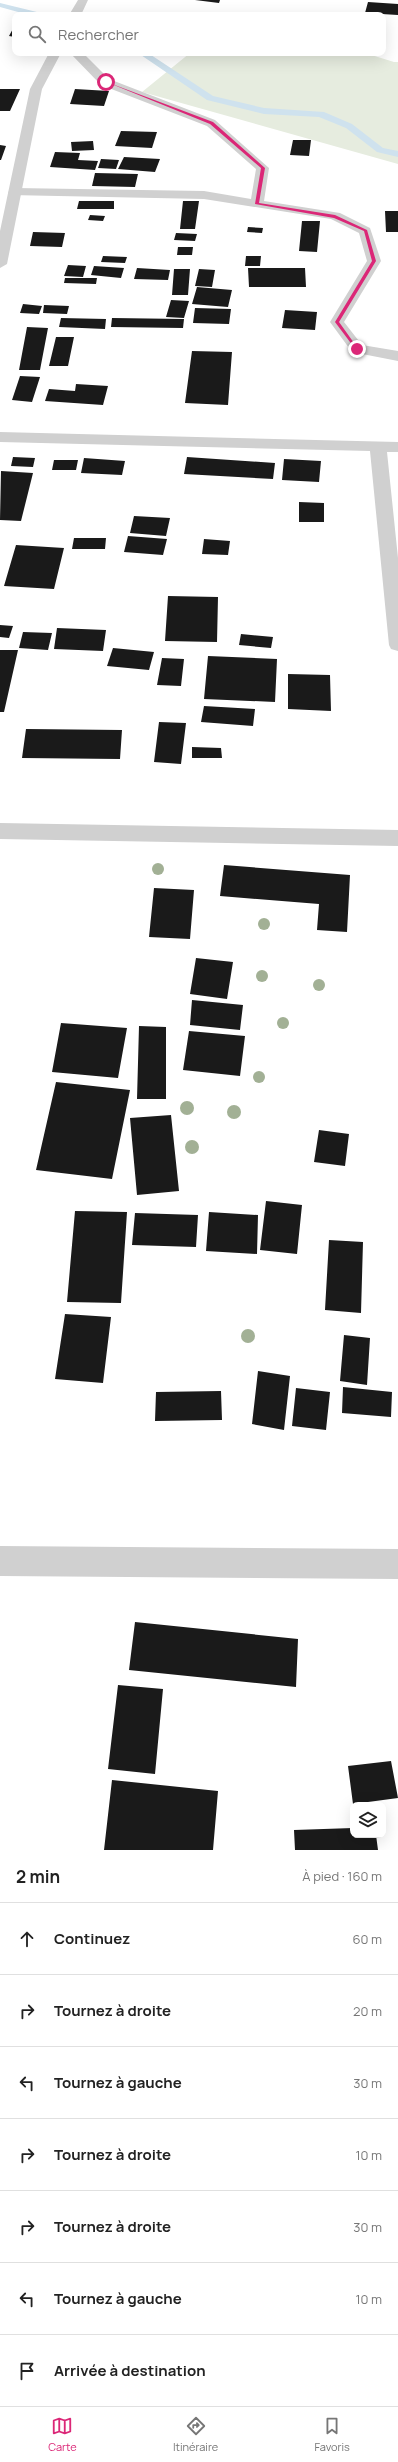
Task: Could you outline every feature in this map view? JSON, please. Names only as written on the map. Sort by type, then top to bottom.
[{"type":"street","points":[[77,12],[83,0]]},
{"type":"street","points":[[0,264],[36,89],[53,56]]},
{"type":"street","points":[[79,56],[106,82],[211,123],[263,168],[256,204]]},
{"type":"street","points":[[15,192],[204,195],[335,216],[365,230],[374,261],[337,322],[357,349],[398,356]]},
{"type":"street","points":[[0,436],[398,447]]},
{"type":"street","points":[[378,447],[398,645]]},
{"type":"street","points":[[0,832],[398,838]]},
{"type":"street","points":[[0,1561],[398,1564]]},
{"type":"shaded area","points":[[186,56],[375,56],[398,62],[398,164],[142,92]]},
{"type":"building","points":[[195,0],[220,0],[219,3]]},
{"type":"building","points":[[368,2],[398,4],[398,15],[386,14],[386,12],[365,12]]},
{"type":"building","points":[[0,89],[20,89],[10,111],[0,111]]},
{"type":"building","points":[[75,89],[109,91],[104,106],[70,104]]},
{"type":"building","points":[[121,131],[157,132],[152,148],[115,146]]},
{"type":"building","points":[[293,140],[311,140],[309,156],[290,155]]},
{"type":"building","points":[[93,141],[94,150],[72,151],[71,142]]},
{"type":"building","points":[[0,145],[6,146],[1,160],[0,160]]},
{"type":"building","points":[[55,152],[80,153],[78,160],[98,161],[95,170],[50,167]]},
{"type":"building","points":[[124,157],[160,159],[155,172],[118,169]]},
{"type":"building","points":[[101,159],[119,160],[116,169],[98,168]]},
{"type":"building","points":[[95,173],[138,174],[135,187],[92,186]]},
{"type":"building","points":[[79,201],[114,201],[114,209],[77,209]]},
{"type":"building","points":[[183,201],[199,201],[195,229],[180,229]]},
{"type":"building","points":[[385,211],[398,211],[398,232],[386,232]]},
{"type":"building","points":[[90,215],[105,216],[103,221],[88,220]]},
{"type":"building","points":[[302,221],[320,221],[317,252],[299,251]]},
{"type":"building","points":[[248,227],[263,228],[262,233],[247,232]]},
{"type":"building","points":[[33,232],[65,233],[62,247],[30,246]]},
{"type":"building","points":[[176,233],[197,234],[195,241],[174,240]]},
{"type":"building","points":[[178,247],[193,247],[192,255],[177,255]]},
{"type":"building","points":[[103,256],[127,257],[125,263],[101,262]]},
{"type":"building","points":[[246,256],[261,256],[260,266],[245,266]]},
{"type":"building","points":[[68,265],[86,266],[83,277],[64,276]]},
{"type":"building","points":[[94,266],[124,268],[121,278],[91,275]]},
{"type":"building","points":[[137,268],[170,270],[168,280],[134,279]]},
{"type":"building","points":[[248,268],[305,268],[306,287],[249,287]]},
{"type":"building","points":[[174,269],[190,269],[188,295],[172,295]]},
{"type":"building","points":[[199,269],[215,270],[212,287],[195,286]]},
{"type":"building","points":[[65,278],[97,278],[96,284],[64,283]]},
{"type":"building","points":[[197,287],[232,290],[228,307],[192,304]]},
{"type":"building","points":[[171,300],[189,301],[184,318],[166,317]]},
{"type":"building","points":[[23,304],[42,306],[39,314],[20,313]]},
{"type":"building","points":[[44,305],[69,306],[67,314],[43,313]]},
{"type":"building","points":[[195,308],[231,309],[229,324],[193,323]]},
{"type":"building","points":[[285,310],[317,312],[315,330],[282,328]]},
{"type":"building","points":[[61,318],[106,319],[105,329],[59,327]]},
{"type":"building","points":[[112,318],[184,319],[183,328],[111,327]]},
{"type":"building","points":[[27,327],[48,328],[40,370],[19,370]]},
{"type":"building","points":[[56,337],[74,337],[68,366],[49,366]]},
{"type":"building","points":[[192,351],[232,352],[228,405],[185,403]]},
{"type":"building","points":[[20,376],[40,377],[32,402],[12,400]]},
{"type":"building","points":[[76,384],[108,386],[103,405],[45,401],[49,389],[75,391]]},
{"type":"building","points":[[13,457],[35,458],[33,467],[11,466]]},
{"type":"building","points":[[187,457],[275,463],[273,479],[184,474]]},
{"type":"building","points":[[84,458],[125,461],[122,475],[81,473]]},
{"type":"building","points":[[284,459],[321,461],[319,482],[282,480]]},
{"type":"building","points":[[54,460],[78,460],[76,470],[52,470]]},
{"type":"building","points":[[1,471],[33,473],[21,521],[0,520]]},
{"type":"building","points":[[299,502],[324,503],[324,522],[299,522]]},
{"type":"building","points":[[134,516],[170,518],[166,536],[130,533]]},
{"type":"building","points":[[128,536],[167,539],[163,555],[124,552]]},
{"type":"building","points":[[74,538],[106,538],[105,549],[72,549]]},
{"type":"building","points":[[204,539],[230,541],[228,555],[202,554]]},
{"type":"building","points":[[16,545],[64,548],[54,589],[4,586]]},
{"type":"building","points":[[168,596],[218,597],[217,642],[165,641]]},
{"type":"building","points":[[0,625],[13,626],[9,638],[0,637]]},
{"type":"building","points":[[57,628],[106,630],[103,651],[54,649]]},
{"type":"building","points":[[23,632],[52,633],[48,650],[19,648]]},
{"type":"building","points":[[241,634],[273,637],[271,648],[239,645]]},
{"type":"building","points":[[113,648],[154,652],[149,670],[107,666]]},
{"type":"building","points":[[0,650],[18,650],[4,712],[0,712]]},
{"type":"building","points":[[208,656],[277,659],[275,702],[204,699]]},
{"type":"building","points":[[162,658],[184,659],[181,686],[157,685]]},
{"type":"building","points":[[288,674],[330,675],[331,711],[288,709]]},
{"type":"building","points":[[204,706],[255,709],[253,726],[201,722]]},
{"type":"building","points":[[159,722],[186,723],[181,764],[154,762]]},
{"type":"building","points":[[26,729],[122,730],[120,759],[22,758]]},
{"type":"building","points":[[192,747],[221,748],[222,758],[192,758]]},
{"type":"building","points":[[224,865],[350,875],[347,932],[317,930],[319,904],[220,896]]},
{"type":"building","points":[[154,888],[194,890],[190,939],[149,937]]},
{"type":"building","points":[[196,958],[233,962],[227,999],[190,994]]},
{"type":"building","points":[[192,1000],[243,1005],[240,1030],[190,1025]]},
{"type":"building","points":[[61,1023],[127,1028],[118,1078],[52,1072]]},
{"type":"building","points":[[139,1026],[166,1027],[166,1099],[137,1099]]},
{"type":"building","points":[[189,1031],[245,1036],[240,1076],[183,1070]]},
{"type":"building","points":[[56,1082],[130,1090],[112,1179],[36,1170]]},
{"type":"building","points":[[171,1115],[179,1191],[137,1195],[130,1118]]},
{"type":"building","points":[[319,1130],[349,1134],[345,1166],[314,1162]]},
{"type":"building","points":[[266,1201],[302,1205],[297,1254],[260,1250]]},
{"type":"building","points":[[75,1211],[127,1212],[121,1303],[67,1302]]},
{"type":"building","points":[[209,1212],[258,1215],[257,1254],[206,1251]]},
{"type":"building","points":[[135,1213],[198,1215],[196,1247],[132,1245]]},
{"type":"building","points":[[329,1240],[363,1242],[361,1313],[325,1310]]},
{"type":"building","points":[[65,1314],[111,1317],[103,1383],[55,1379]]},
{"type":"building","points":[[344,1335],[370,1338],[367,1385],[340,1381]]},
{"type":"building","points":[[258,1371],[290,1376],[284,1430],[252,1424]]},
{"type":"building","points":[[343,1387],[392,1392],[391,1417],[342,1413]]},
{"type":"building","points":[[296,1388],[330,1392],[326,1430],[292,1426]]},
{"type":"building","points":[[221,1391],[222,1420],[155,1421],[156,1392]]},
{"type":"building","points":[[135,1622],[298,1639],[296,1687],[129,1670]]},
{"type":"building","points":[[118,1685],[163,1689],[155,1774],[108,1769]]},
{"type":"building","points":[[391,1761],[398,1798],[368,1802],[353,1802],[348,1766]]},
{"type":"building","points":[[112,1780],[218,1791],[213,1850],[104,1850]]},
{"type":"building","points":[[350,1828],[350,1838],[376,1838],[378,1850],[295,1850],[294,1830]]},
{"type":"waterway","points":[[0,5],[27,12]]},
{"type":"waterway","points":[[147,56],[210,98],[264,111],[321,114],[349,126],[380,150],[398,154]]},
{"type":"route","points":[[106,82],[211,123],[263,168],[256,204],[335,216],[365,230],[374,261],[337,322],[357,349]]}]
